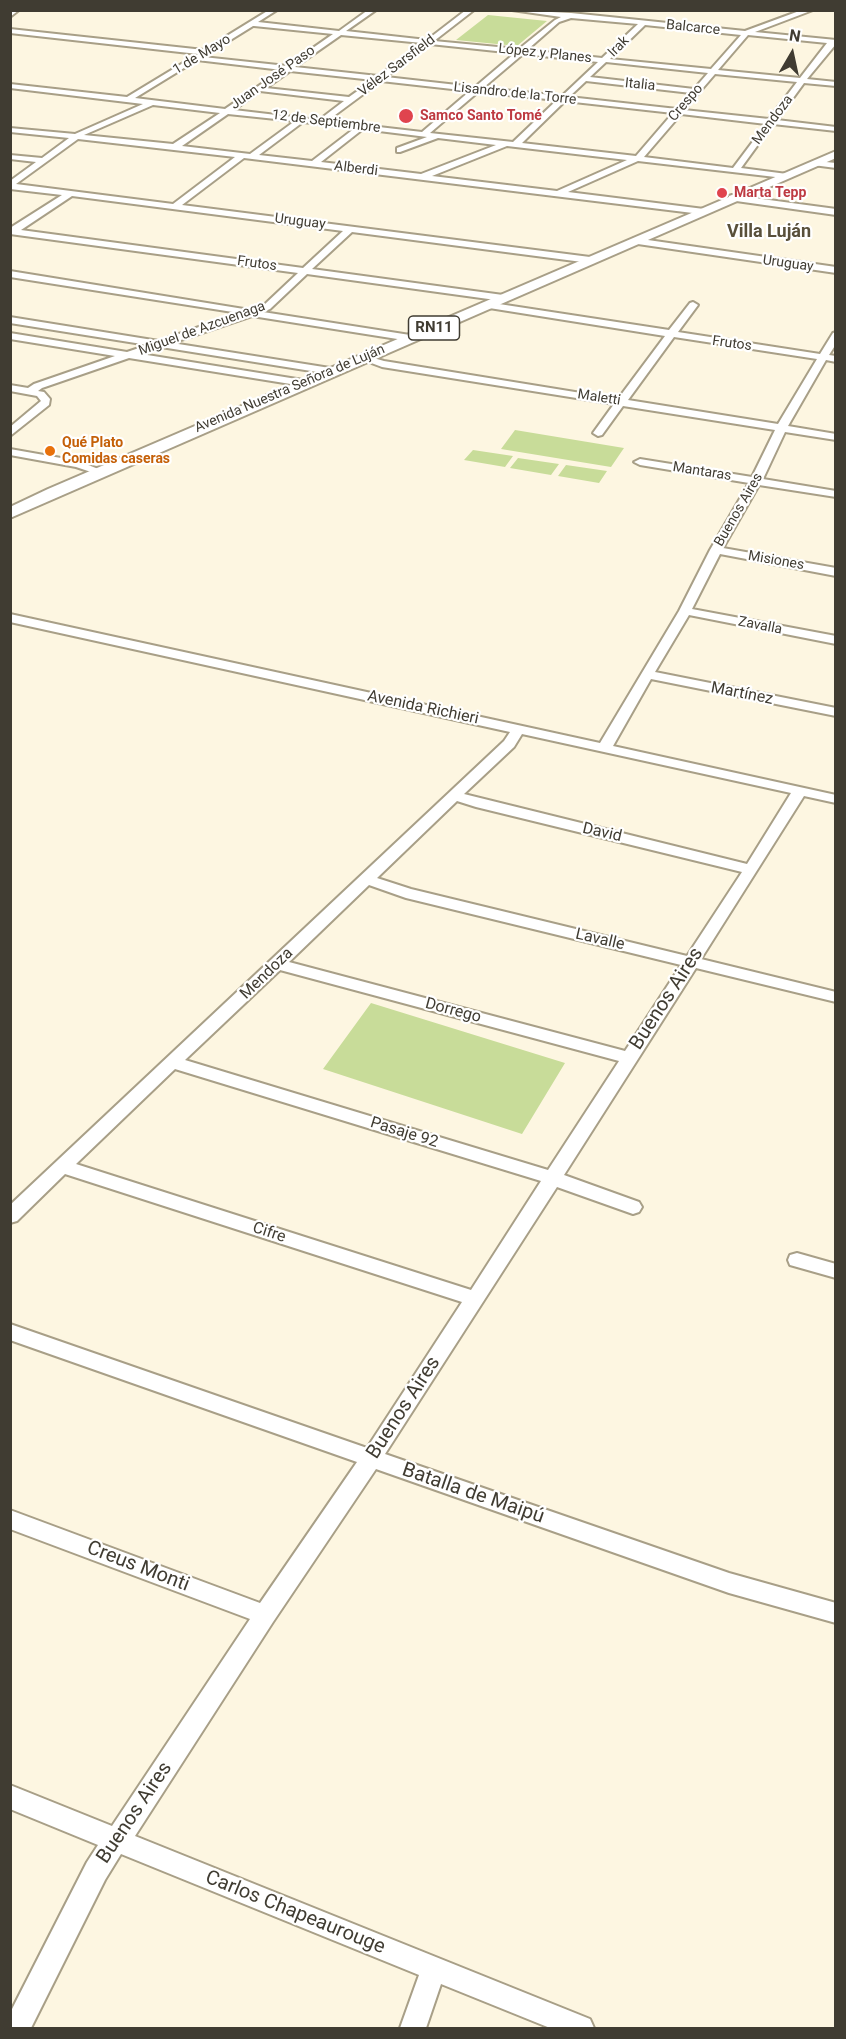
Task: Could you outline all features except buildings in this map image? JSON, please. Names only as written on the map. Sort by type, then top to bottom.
[{"type":"main road","name":"Avenida Nuestra Señora de Luján","points":[[10,512],[330,371],[836,154]]},
{"type":"street","points":[[10,15],[16,10]]},
{"type":"street","name":"1 de Mayo","points":[[129,99],[274,10]]},
{"type":"street","name":"Juan José Paso","points":[[175,147],[373,10]]},
{"type":"street","name":"Vélez Sarsfield","points":[[322,121],[471,10]]},
{"type":"street","name":"Balcarce","points":[[515,10],[833,42]]},
{"type":"street","points":[[425,133],[557,21],[586,10]]},
{"type":"street","name":"Crespo","points":[[560,193],[639,158],[746,33],[810,10]]},
{"type":"street","name":"Irak","points":[[512,143],[586,79],[643,23]]},
{"type":"street","name":"López y Planes","points":[[254,24],[836,84]]},
{"type":"street","points":[[10,31],[203,52]]},
{"type":"street","name":"Mendoza","points":[[736,169],[833,42]]},
{"type":"street","name":"Lisandro de la Torre","points":[[195,58],[836,129]]},
{"type":"street","name":"Italia","points":[[586,79],[695,91]]},
{"type":"street","name":"12 de Septiembre","points":[[10,86],[784,176]]},
{"type":"street","points":[[258,89],[351,100]]},
{"type":"street","points":[[10,186],[76,137],[152,102]]},
{"type":"street","points":[[252,156],[303,119]]},
{"type":"street","points":[[314,164],[363,126]]},
{"type":"street","name":"Alberdi","points":[[10,130],[252,156],[701,211]]},
{"type":"street","points":[[400,150],[438,135]]},
{"type":"street","points":[[423,177],[512,143]]},
{"type":"street","points":[[176,207],[242,155]]},
{"type":"street","points":[[10,157],[45,161]]},
{"type":"street","points":[[816,163],[836,166]]},
{"type":"street","name":"Uruguay","points":[[10,186],[590,260]]},
{"type":"street","points":[[12,231],[70,193]]},
{"type":"street","points":[[732,198],[836,212]]},
{"type":"street","name":"Miguel de Azcuenaga","points":[[31,391],[38,386],[267,307],[350,229]]},
{"type":"street","name":"Frutos","points":[[12,231],[503,298]]},
{"type":"street","name":"Uruguay","points":[[634,241],[836,270]]},
{"type":"street","points":[[10,273],[410,338]]},
{"type":"street","name":"Frutos","points":[[486,305],[836,359]]},
{"type":"street","points":[[598,433],[693,305]]},
{"type":"street","points":[[10,320],[330,371]]},
{"type":"street","name":"Buenos Aires","points":[[605,747],[685,611],[716,550],[756,481],[781,428],[836,335]]},
{"type":"street","points":[[10,336],[303,383]]},
{"type":"street","name":"Maletti","points":[[363,358],[382,364],[836,437]]},
{"type":"street","points":[[10,388],[40,394],[46,401],[10,433]]},
{"type":"street","points":[[10,452],[78,464],[100,472]]},
{"type":"street","name":"Mantaras","points":[[640,462],[836,495]]},
{"type":"street","name":"Misiones","points":[[716,550],[836,572]]},
{"type":"street","name":"Zavalla","points":[[685,611],[836,640]]},
{"type":"street","name":"Avenida Richieri","points":[[13,621],[836,798]]},
{"type":"street","name":"Martínez","points":[[649,675],[836,712]]},
{"type":"street","name":"Mendoza","points":[[10,1216],[455,796],[509,744],[519,729]]},
{"type":"street","name":"Buenos Aires","points":[[17,2028],[96,1871],[371,1459],[692,962],[799,791]]},
{"type":"street","name":"David","points":[[455,796],[750,869]]},
{"type":"street","name":"Lavalle","points":[[366,879],[405,893],[836,997]]},
{"type":"street","name":"Dorrego","points":[[278,964],[629,1058]]},
{"type":"street","name":"Pasaje 92","points":[[174,1063],[552,1178],[633,1207]]},
{"type":"street","name":"Cifre","points":[[63,1167],[475,1299]]},
{"type":"street","points":[[797,1260],[836,1271]]},
{"type":"street","name":"Batalla de Maipú","points":[[10,1332],[729,1583],[836,1613]]},
{"type":"street","name":"Creus Monti","points":[[10,1519],[265,1615]]},
{"type":"street","name":"Carlos Chapeaurouge","points":[[10,1797],[581,2028]]},
{"type":"street","points":[[413,2028],[434,1968]]},
{"type":"green space","points":[[488,15],[547,21],[517,46],[456,40]]},
{"type":"green space","points":[[515,430],[624,448],[611,467],[501,449]]},
{"type":"green space","points":[[473,450],[513,456],[505,467],[464,460]]},
{"type":"green space","points":[[518,458],[559,464],[551,475],[510,468]]},
{"type":"green space","points":[[566,465],[607,471],[599,483],[558,476]]},
{"type":"green space","points":[[371,1003],[565,1063],[522,1134],[323,1069]]},
{"type":"place","name":"Samco Santo Tomé","points":[[406,116]]},
{"type":"place","name":"Marta Tepp","points":[[722,193]]},
{"type":"place","name":"Qué Plato Comidas caseras","points":[[50,451]]},
{"type":"district","name":"Villa Luján","points":[[769,232]]}]
